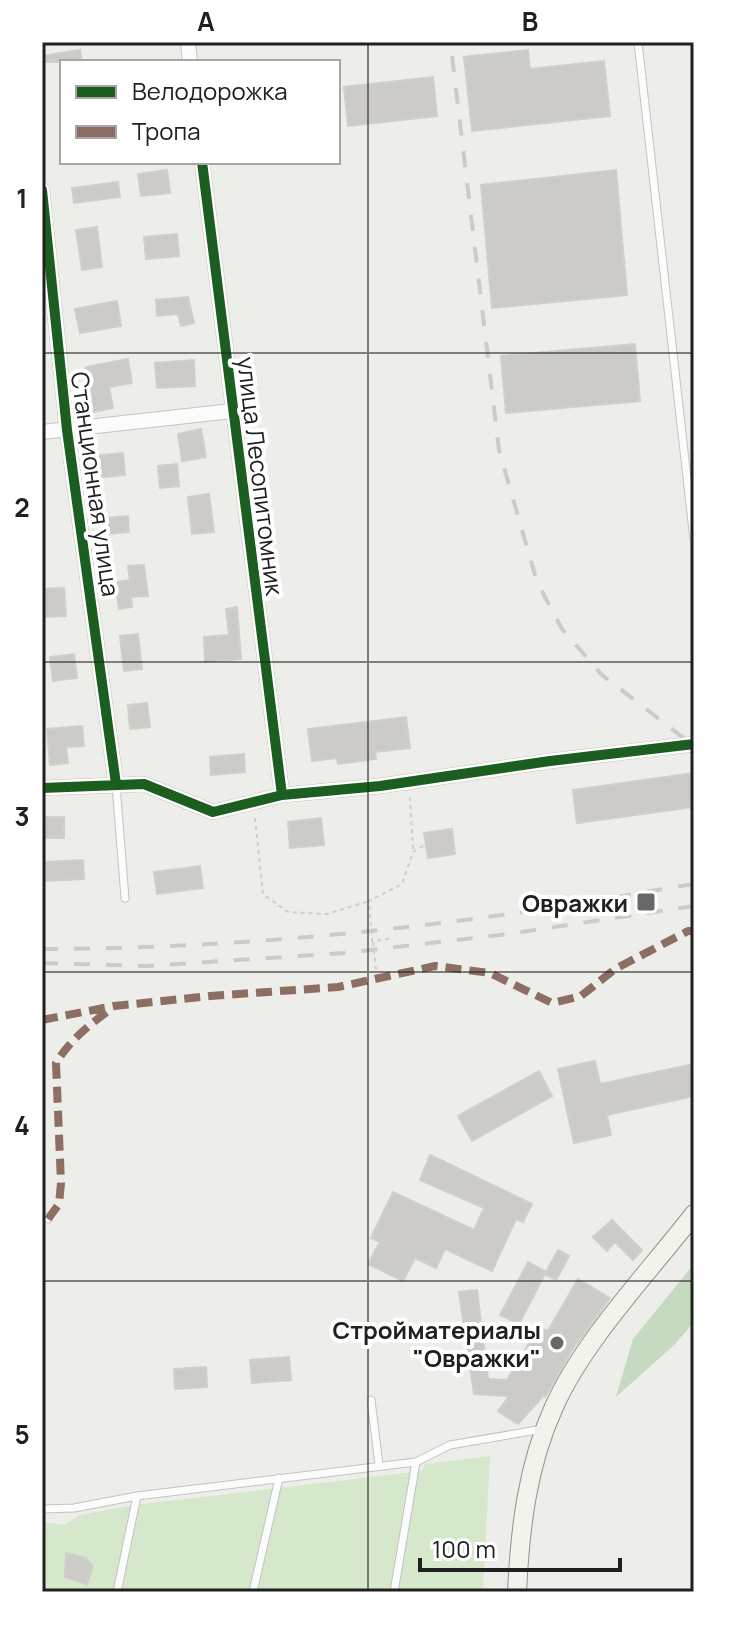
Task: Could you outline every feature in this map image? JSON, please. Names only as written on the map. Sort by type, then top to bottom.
[{"type":"main road","points":[[517,1592],[520,1528],[534,1462],[554,1406],[586,1350],[694,1214]]},
{"type":"street","name":"улица Лесопитомник","points":[[202,164],[282,795]]},
{"type":"street","name":"Станционная улица","points":[[42,190],[67,430],[116,784]]},
{"type":"street","points":[[42,432],[232,411]]},
{"type":"street","points":[[42,788],[144,784],[213,812],[282,795],[409,782],[694,744]]},
{"type":"lane","points":[[638,42],[694,540]]},
{"type":"lane","points":[[116,784],[125,898]]},
{"type":"lane","points":[[371,1400],[379,1465]]},
{"type":"lane","points":[[42,1509],[416,1462],[450,1445],[546,1429]]},
{"type":"lane","points":[[394,1592],[416,1462]]},
{"type":"lane","points":[[253,1592],[279,1478]]},
{"type":"lane","points":[[117,1592],[137,1496]]},
{"type":"lane","points":[[66,1508],[73,1520]]},
{"type":"path","points":[[253,802],[263,894],[288,912],[327,914],[369,901],[402,884],[413,852],[409,782]]},
{"type":"path","points":[[413,852],[426,844]]},
{"type":"path","points":[[369,901],[377,979]]},
{"type":"path","points":[[372,941],[389,939]]},
{"type":"green space","points":[[694,1264],[694,1322],[674,1345],[616,1397],[633,1339]]},
{"type":"green space","points":[[490,1456],[483,1592],[42,1592],[42,1522],[65,1525],[80,1515],[135,1505],[422,1471],[425,1464]]},
{"type":"building","points":[[80,50],[82,60],[42,62],[42,56]]},
{"type":"building","points":[[528,50],[530,69],[604,61],[610,116],[472,131],[464,57]]},
{"type":"building","points":[[433,77],[437,116],[348,126],[344,87]]},
{"type":"building","points":[[167,170],[170,193],[141,196],[138,174]]},
{"type":"building","points":[[616,170],[627,295],[492,308],[481,185]]},
{"type":"building","points":[[118,182],[120,197],[74,203],[72,188]]},
{"type":"building","points":[[97,227],[102,267],[82,270],[76,230]]},
{"type":"building","points":[[177,234],[179,256],[146,259],[144,237]]},
{"type":"building","points":[[188,297],[194,323],[181,326],[178,314],[157,316],[156,300]]},
{"type":"building","points":[[117,301],[121,326],[80,333],[75,309]]},
{"type":"building","points":[[635,344],[640,401],[506,413],[501,356]]},
{"type":"building","points":[[128,359],[132,383],[109,387],[113,408],[93,412],[86,367]]},
{"type":"building","points":[[194,360],[195,386],[157,388],[155,363]]},
{"type":"building","points":[[201,429],[206,457],[182,461],[178,434]]},
{"type":"building","points":[[123,453],[125,475],[93,478],[92,456]]},
{"type":"building","points":[[177,464],[179,486],[160,488],[158,466]]},
{"type":"building","points":[[209,494],[214,532],[192,534],[188,497]]},
{"type":"building","points":[[128,516],[129,532],[106,534],[105,518]]},
{"type":"building","points":[[144,565],[148,596],[131,597],[132,607],[119,609],[115,582],[130,580],[128,566]]},
{"type":"building","points":[[64,588],[66,616],[42,617],[42,589]]},
{"type":"building","points":[[237,607],[241,659],[205,662],[204,637],[229,635],[226,609]]},
{"type":"building","points":[[138,634],[142,669],[124,671],[120,636]]},
{"type":"building","points":[[74,654],[77,678],[53,681],[50,657]]},
{"type":"building","points":[[147,703],[150,727],[130,729],[128,705]]},
{"type":"building","points":[[406,717],[410,748],[375,752],[376,759],[338,764],[337,758],[312,761],[308,729]]},
{"type":"building","points":[[82,726],[84,746],[66,747],[68,763],[50,765],[47,729]]},
{"type":"building","points":[[244,754],[245,772],[211,775],[210,757]]},
{"type":"building","points":[[694,773],[694,807],[577,823],[573,790]]},
{"type":"building","points":[[43,817],[64,817],[64,838],[43,838]]},
{"type":"building","points":[[321,818],[324,845],[290,848],[288,822]]},
{"type":"building","points":[[452,829],[455,854],[428,858],[424,833]]},
{"type":"building","points":[[83,860],[84,879],[46,881],[46,862]]},
{"type":"building","points":[[200,866],[203,888],[157,894],[154,872]]},
{"type":"building","points":[[595,1061],[600,1084],[694,1064],[694,1096],[607,1115],[611,1135],[574,1143],[558,1069]]},
{"type":"building","points":[[539,1071],[552,1096],[472,1141],[458,1116]]},
{"type":"building","points":[[430,1155],[532,1204],[523,1222],[516,1219],[492,1271],[445,1249],[436,1268],[415,1258],[403,1281],[368,1264],[380,1242],[371,1238],[393,1192],[474,1230],[484,1208],[420,1180]]},
{"type":"building","points":[[612,1220],[642,1250],[633,1260],[615,1242],[607,1251],[593,1237]]},
{"type":"building","points":[[558,1250],[569,1256],[556,1280],[545,1274]]},
{"type":"building","points":[[528,1262],[546,1272],[519,1324],[500,1315],[516,1285],[520,1284],[517,1283]]},
{"type":"building","points":[[578,1279],[610,1298],[572,1350],[545,1397],[518,1424],[498,1411],[509,1396],[474,1394],[459,1292],[477,1290],[488,1379],[507,1380],[539,1327],[548,1331]]},
{"type":"building","points":[[289,1357],[291,1380],[252,1383],[250,1360]]},
{"type":"building","points":[[206,1367],[207,1387],[175,1389],[174,1369]]},
{"type":"building","points":[[66,1553],[86,1558],[93,1566],[87,1584],[65,1577]]},
{"type":"railway","points":[[452,56],[499,450],[537,582],[562,629],[602,675],[694,746]]},
{"type":"railway","points":[[42,949],[157,947],[330,935],[526,912],[694,884]]},
{"type":"railway","points":[[42,963],[147,966],[345,953],[508,934],[694,906]]},
{"type":"marked path","points":[[42,1020],[114,1006],[338,987],[435,966],[490,973],[552,1003],[581,996],[615,969],[688,931],[694,931]]},
{"type":"marked path","points":[[48,1219],[59,1204],[61,1183],[56,1063],[80,1033],[111,1009]]},
{"type":"cycle path","points":[[202,164],[282,795]]},
{"type":"cycle path","points":[[42,190],[67,430],[116,784]]},
{"type":"cycle path","points":[[42,788],[144,784],[213,812],[282,795],[380,786],[694,744]]},
{"type":"place","name":"Овражки","points":[[646,902]]},
{"type":"place","name":"Стройматериалы \"Овражки\"","points":[[557,1343]]}]
